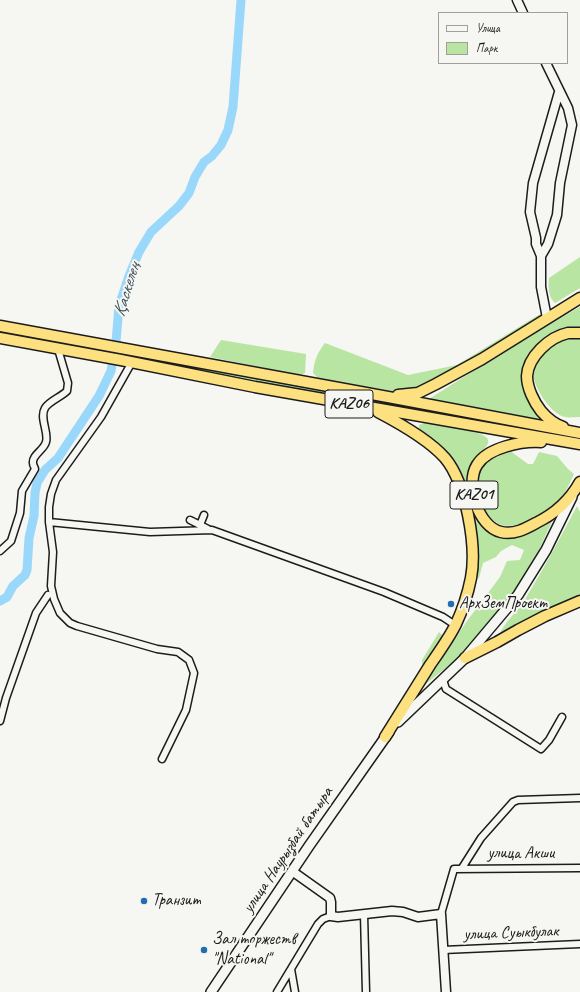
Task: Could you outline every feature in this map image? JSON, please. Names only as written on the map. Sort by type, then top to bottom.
[{"type":"highway","points":[[388,397],[418,393],[424,390],[482,359],[580,298]]},
{"type":"highway","name":"KАZ06","points":[[0,326],[580,433]]},
{"type":"highway","points":[[23,342],[24,330]]},
{"type":"highway","points":[[580,333],[568,333],[548,342],[539,351],[532,362],[527,376],[529,388],[536,405],[547,418],[558,425],[580,433]]},
{"type":"highway","name":"KАZ06","points":[[0,338],[132,362],[255,387],[579,444]]},
{"type":"highway","points":[[351,404],[377,412],[409,430],[434,447],[446,459],[462,491],[473,546],[472,576],[456,625],[385,737]]},
{"type":"highway","name":"KАZ01","points":[[578,486],[558,510],[543,520],[521,531],[512,533],[501,532],[493,529],[486,523],[475,501],[473,480],[474,472],[482,458],[492,452],[511,445],[531,441],[579,444]]},
{"type":"highway","points":[[465,658],[545,616],[580,601]]},
{"type":"main road","name":"улица Наурызбай батыра","points":[[211,992],[292,871],[385,737],[408,711],[465,658],[518,595],[546,550],[578,486]]},
{"type":"street","points":[[517,0],[523,12]]},
{"type":"street","points":[[541,256],[548,244],[557,215],[560,183],[572,125],[568,108],[546,64]]},
{"type":"street","points":[[547,318],[541,287],[541,256],[536,244],[530,212],[533,183],[559,92]]},
{"type":"street","points":[[0,551],[11,541],[20,513],[22,491],[35,469],[33,463],[35,457],[46,442],[47,433],[44,420],[45,407],[67,391],[68,383],[58,349]]},
{"type":"street","points":[[132,362],[101,417],[56,480],[51,494],[49,507],[52,552],[51,586],[54,599],[60,613],[70,623],[157,649],[178,652],[189,660],[194,673],[186,710],[162,758]]},
{"type":"street","points":[[200,525],[204,515]]},
{"type":"street","points":[[190,520],[212,530],[380,591],[437,614],[456,625]]},
{"type":"street","points":[[49,522],[150,532],[212,530]]},
{"type":"street","points":[[0,721],[6,698],[36,613],[48,595]]},
{"type":"street","points":[[442,680],[446,689],[541,749],[549,740],[562,717]]},
{"type":"street","points":[[446,992],[441,914],[454,869],[462,868],[481,838],[509,804],[515,800],[580,798]]},
{"type":"street","name":"улица Акши","points":[[462,868],[580,868]]},
{"type":"street","points":[[292,871],[330,898],[331,916]]},
{"type":"street","points":[[278,992],[318,924],[323,919],[331,916],[392,911],[403,912],[418,917],[441,914]]},
{"type":"street","points":[[364,914],[366,992]]},
{"type":"street","name":"улица Суыкбулак","points":[[443,950],[580,944]]},
{"type":"street","points":[[291,968],[295,992]]},
{"type":"green space","points":[[580,257],[580,288],[555,303],[550,295],[549,278]]},
{"type":"green space","points":[[580,307],[580,330],[544,341],[526,359],[523,391],[540,421],[429,399],[541,328]]},
{"type":"green space","points":[[540,314],[536,322],[419,389],[398,392],[318,378],[313,373],[317,356],[325,343],[408,375],[457,365]]},
{"type":"green space","points":[[572,337],[580,337],[580,417],[565,417],[554,411],[543,398],[535,384],[533,371],[537,361],[546,351],[563,340]]},
{"type":"green space","points":[[221,340],[306,354],[305,373],[300,375],[210,357]]},
{"type":"green space","points":[[142,356],[580,436],[580,440],[145,361]]},
{"type":"green space","points":[[424,423],[468,430],[484,435],[488,439],[488,444],[473,464],[474,504],[495,533],[554,517],[532,565],[508,601],[458,658],[422,687],[467,621],[500,577],[507,561],[520,560],[524,550],[512,545],[501,551],[496,557],[483,563],[479,578],[475,579],[477,557],[473,519],[462,479],[444,449],[421,432],[419,425]]},
{"type":"green space","points":[[509,450],[528,464],[533,464],[539,452],[557,456],[574,474],[564,494],[553,505],[531,520],[506,526],[499,524],[486,512],[478,495],[477,485],[481,468],[487,461],[494,456]]},
{"type":"green space","points":[[577,506],[580,512],[580,595],[556,605],[513,630],[500,633],[524,601],[545,566]]},
{"type":"green space","points":[[439,632],[443,636],[441,641],[424,668],[422,667],[422,660]]},
{"type":"waterway","name":"Қаскелең","points":[[0,601],[7,597],[13,586],[25,575],[27,570],[29,538],[34,516],[37,483],[45,470],[58,458],[99,396],[111,371],[116,342],[119,306],[139,252],[151,232],[179,206],[189,193],[195,177],[204,162],[212,156],[221,145],[228,130],[233,107],[241,0]]},
{"type":"place","name":"АрхЗемПроект","points":[[451,604]]},
{"type":"place","name":"Транзит","points":[[144,901]]},
{"type":"place","name":"Зал торжеств \"National\"","points":[[204,950]]}]
